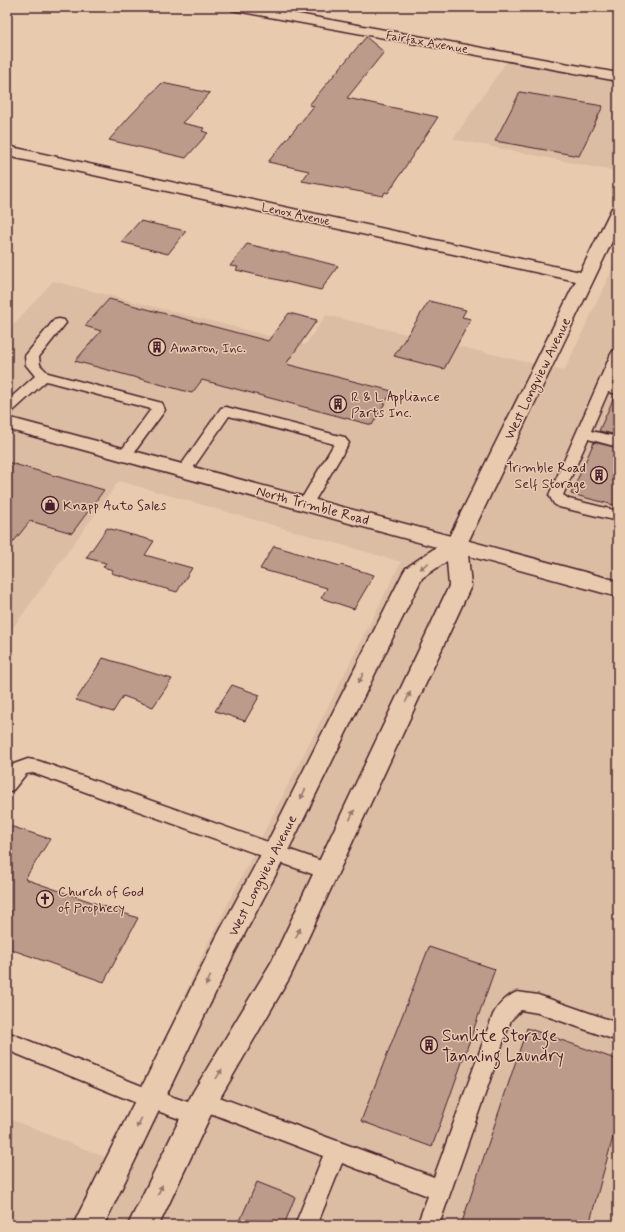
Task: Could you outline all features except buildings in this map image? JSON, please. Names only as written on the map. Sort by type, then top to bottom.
[{"type":"street","name":"Fairfax Avenue","points":[[237,7],[618,77]]},
{"type":"street","name":"Lenox Avenue","points":[[7,151],[585,278]]},
{"type":"street","name":"West Longview Avenue","points":[[88,1225],[225,946],[275,852],[414,572],[456,544],[618,212]]},
{"type":"street","name":"North Trimble Road","points":[[7,423],[618,589]]},
{"type":"street","points":[[143,1225],[199,1108],[282,969],[326,871],[460,586],[456,544]]},
{"type":"lane","points":[[59,323],[32,356],[31,360],[34,367],[43,376],[157,406],[158,410],[125,455]]},
{"type":"lane","points":[[618,354],[611,388],[584,434],[556,495],[559,500],[564,503],[618,516]]},
{"type":"lane","points":[[7,409],[43,376]]},
{"type":"lane","points":[[184,471],[226,411],[339,440],[342,443],[306,503]]},
{"type":"lane","points":[[584,434],[618,442]]},
{"type":"lane","points":[[7,785],[16,771],[24,766],[33,766],[326,871]]},
{"type":"lane","points":[[428,1225],[502,1015],[517,1001],[538,1004],[618,1032]]},
{"type":"lane","points":[[7,1041],[151,1099],[199,1108],[336,1151],[440,1190]]},
{"type":"lane","points":[[306,1225],[336,1151]]},
{"type":"shaded area","points":[[507,61],[618,82],[618,172],[453,139]]},
{"type":"shaded area","points":[[618,257],[618,1225],[7,1225],[7,1118],[110,1159],[207,945],[401,562],[119,481],[7,636],[7,332],[53,281],[305,345],[326,315],[564,371]]},
{"type":"place","name":"Amaron, Inc.","points":[[157,347]]},
{"type":"place","name":"R & L Appliance Parts Inc.","points":[[338,404]]},
{"type":"place","name":"Trimble Road Self Storage","points":[[599,475]]},
{"type":"place","name":"Knapp Auto Sales","points":[[50,505]]},
{"type":"place","name":"Church of God of Prophecy","points":[[45,899]]},
{"type":"place","name":"Sunlite Storage Tanning Laundry","points":[[429,1045]]}]
